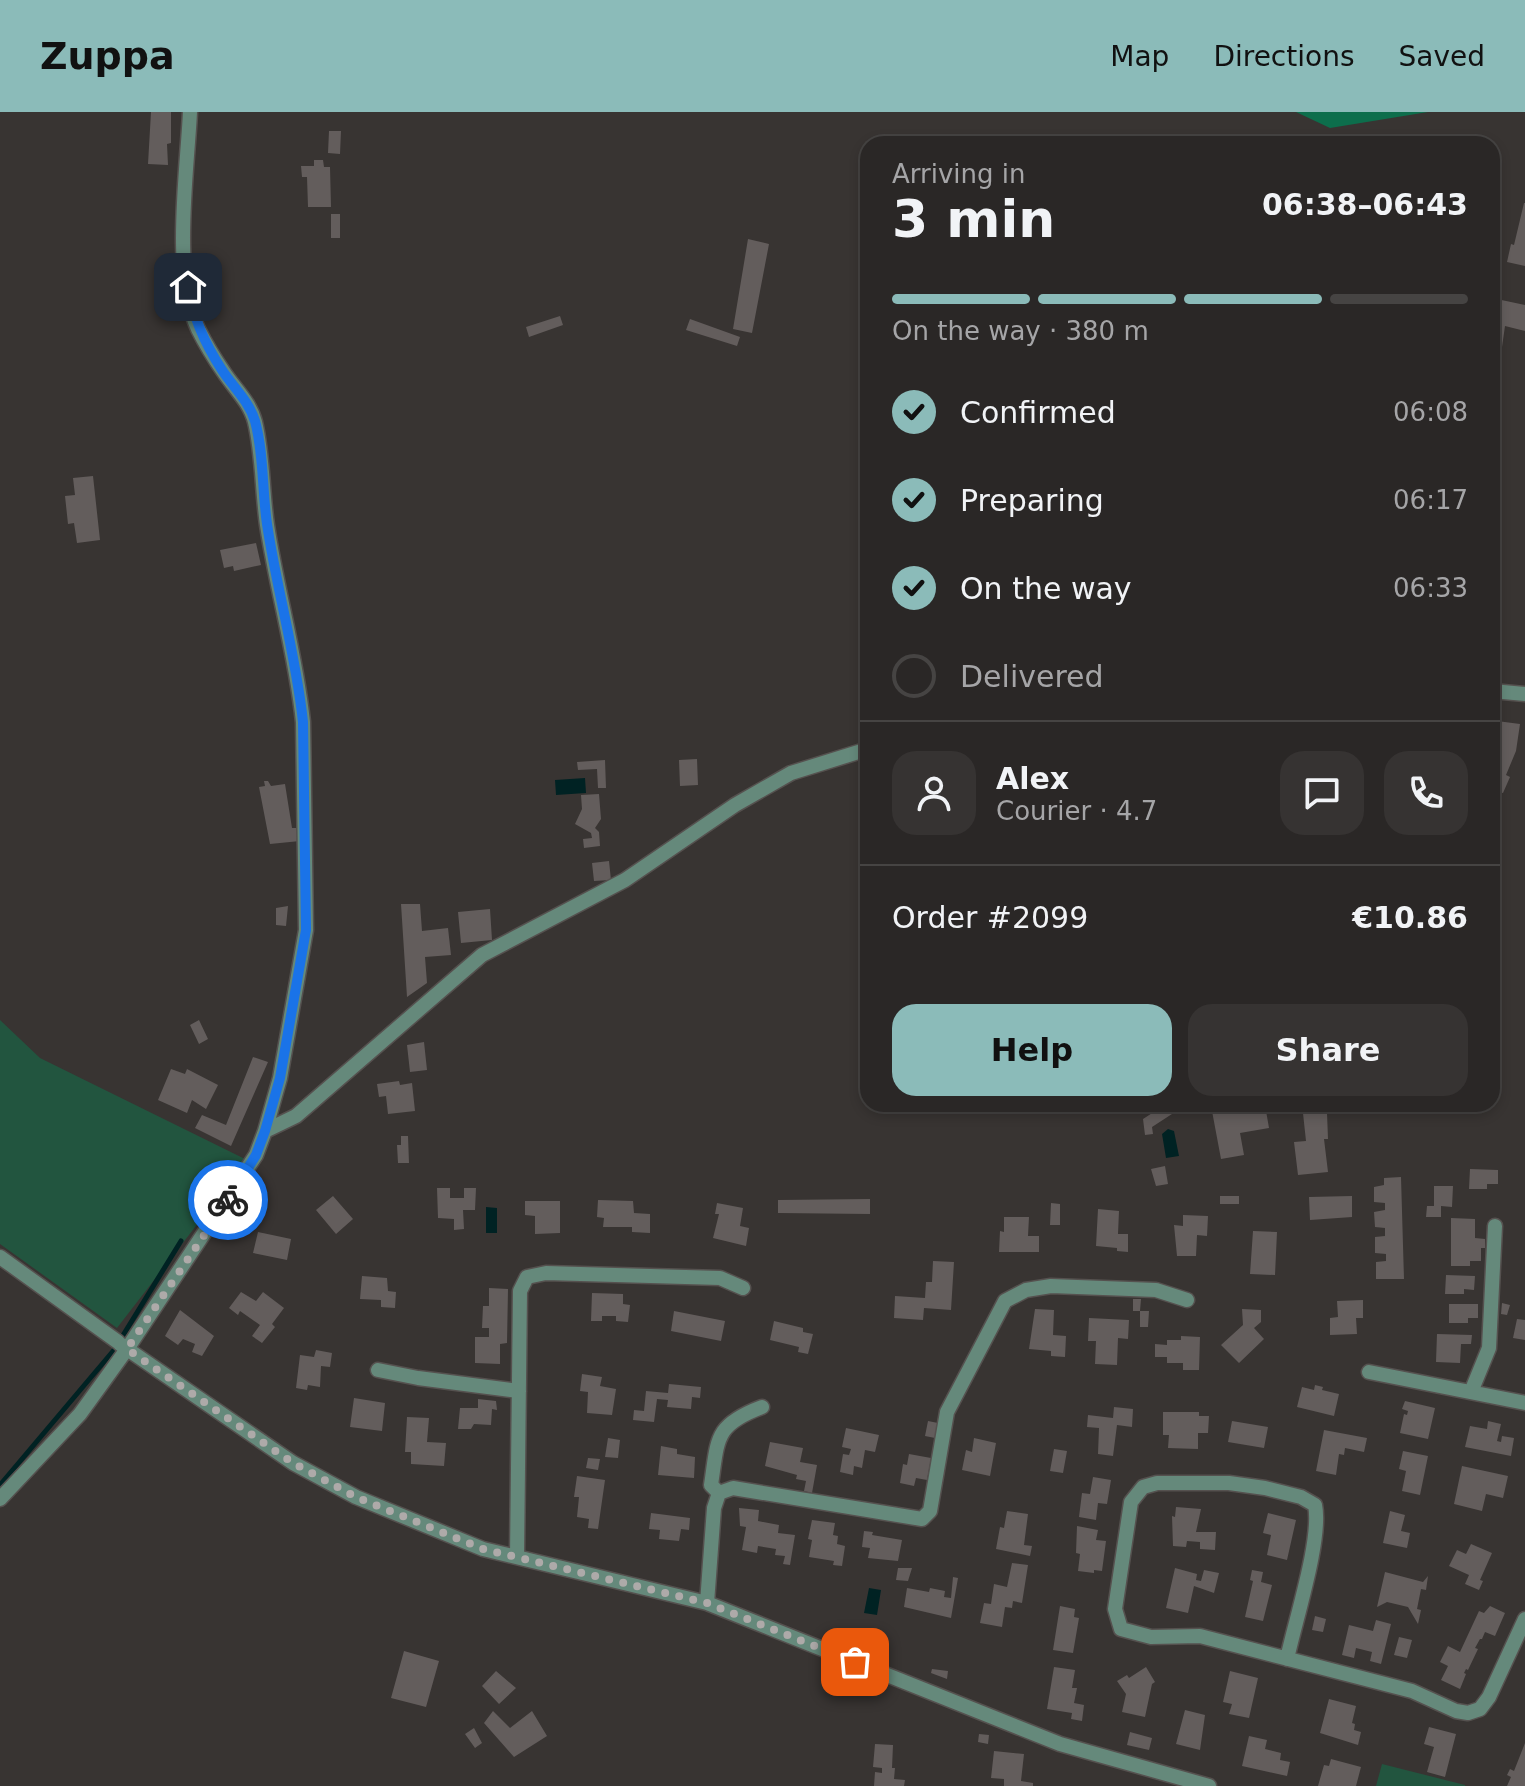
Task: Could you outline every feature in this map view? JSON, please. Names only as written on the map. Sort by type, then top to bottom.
[{"type":"street","points":[[0,1499],[80,1414],[121,1345],[239,1184],[265,1131],[280,1078],[306,930],[303,722],[267,524],[255,421],[198,329],[191,309],[184,224],[190,112]]},
{"type":"street","points":[[1500,692],[1525,694]]},
{"type":"street","points":[[265,1131],[296,1116],[482,955],[625,880],[735,805],[791,773],[860,751]]},
{"type":"street","points":[[1471,1392],[1489,1348],[1495,1226]]},
{"type":"street","points":[[0,1257],[293,1463],[356,1497],[483,1549],[707,1603],[1060,1744],[1209,1786]]},
{"type":"street","points":[[517,1556],[520,1291],[527,1277],[546,1273],[720,1278],[743,1288]]},
{"type":"street","points":[[719,1493],[733,1488],[922,1519],[930,1511],[947,1412],[1005,1301],[1026,1290],[1051,1286],[1156,1290],[1187,1300]]},
{"type":"street","points":[[378,1370],[519,1391]]},
{"type":"street","points":[[1369,1372],[1525,1403]]},
{"type":"street","points":[[719,1493],[711,1485],[722,1430],[743,1414],[762,1407]]},
{"type":"street","points":[[1287,1659],[1318,1519],[1315,1505],[1289,1494],[1229,1483],[1157,1483],[1143,1487],[1131,1502],[1115,1609],[1121,1629],[1151,1637],[1200,1636],[1287,1659],[1412,1691],[1456,1711],[1468,1713],[1480,1709],[1489,1697],[1525,1619]]},
{"type":"street","points":[[707,1603],[712,1522],[719,1493]]},
{"type":"green space","points":[[1296,112],[1428,112],[1330,128]]},
{"type":"green space","points":[[0,1020],[40,1058],[247,1160],[117,1328],[0,1244]]},
{"type":"green space","points":[[1382,1764],[1465,1785],[1465,1786],[1376,1786]]},
{"type":"water","points":[[585,778],[586,793],[556,795],[555,780]]},
{"type":"water","points":[[1168,1129],[1174,1131],[1179,1156],[1166,1158],[1162,1134]]},
{"type":"water","points":[[486,1207],[497,1208],[497,1233],[486,1233]]},
{"type":"water","points":[[869,1588],[881,1590],[877,1615],[864,1613]]},
{"type":"building","points":[[151,112],[171,112],[168,165],[148,164]]},
{"type":"building","points":[[329,131],[341,131],[340,154],[328,153]]},
{"type":"building","points":[[314,160],[323,160],[324,167],[330,167],[331,207],[308,207],[307,177],[302,177],[301,166],[314,166]]},
{"type":"building","points":[[1525,203],[1525,266],[1507,262]]},
{"type":"building","points":[[331,214],[340,214],[340,238],[331,238]]},
{"type":"building","points":[[748,239],[769,244],[752,333],[733,329]]},
{"type":"building","points":[[1500,300],[1525,305],[1525,331],[1505,326],[1502,347]]},
{"type":"building","points":[[560,316],[563,325],[529,337],[526,327]]},
{"type":"building","points":[[690,319],[740,337],[737,346],[686,330]]},
{"type":"building","points":[[93,476],[100,540],[77,543],[74,523],[68,524],[65,496],[75,495],[73,478]]},
{"type":"building","points":[[256,543],[261,565],[234,571],[233,566],[224,568],[220,550]]},
{"type":"building","points":[[1500,721],[1520,724],[1516,751],[1506,775],[1510,777],[1503,793],[1500,792]]},
{"type":"building","points":[[697,759],[698,785],[680,786],[679,760]]},
{"type":"building","points":[[605,760],[606,788],[598,788],[597,769],[578,770],[577,762]]},
{"type":"building","points":[[264,781],[271,786],[285,784],[292,828],[300,828],[300,841],[270,844],[259,787],[265,786]]},
{"type":"building","points":[[599,794],[601,819],[595,828],[599,832],[600,846],[584,848],[583,839],[592,838],[591,833],[575,824],[582,809],[581,795]]},
{"type":"building","points":[[609,861],[611,880],[594,881],[592,863]]},
{"type":"building","points":[[401,904],[420,904],[422,931],[448,928],[451,955],[425,957],[427,983],[407,997]]},
{"type":"building","points":[[288,906],[286,926],[276,925],[276,908]]},
{"type":"building","points":[[490,909],[492,940],[461,943],[458,912]]},
{"type":"building","points":[[199,1020],[208,1039],[199,1044],[190,1025]]},
{"type":"building","points":[[424,1042],[427,1070],[410,1072],[407,1045]]},
{"type":"building","points":[[253,1057],[268,1062],[231,1146],[195,1128],[202,1115],[226,1125]]},
{"type":"building","points":[[171,1069],[185,1074],[187,1069],[218,1085],[206,1109],[192,1100],[187,1113],[158,1100]]},
{"type":"building","points":[[399,1081],[400,1085],[412,1083],[415,1111],[388,1114],[386,1096],[379,1097],[377,1084]]},
{"type":"building","points":[[1154,1112],[1172,1112],[1152,1127],[1153,1134],[1145,1135],[1143,1119]]},
{"type":"building","points":[[1212,1112],[1266,1112],[1269,1128],[1240,1133],[1244,1155],[1221,1159]]},
{"type":"building","points":[[1303,1112],[1333,1112],[1327,1113],[1328,1139],[1324,1139],[1328,1172],[1298,1175],[1294,1142],[1306,1141]]},
{"type":"building","points":[[401,1136],[408,1136],[409,1163],[398,1163],[397,1145],[401,1145]]},
{"type":"building","points":[[1165,1166],[1168,1184],[1156,1186],[1151,1169]]},
{"type":"building","points":[[1470,1169],[1498,1170],[1498,1184],[1487,1184],[1487,1189],[1469,1189]]},
{"type":"building","points":[[1401,1177],[1404,1279],[1376,1279],[1376,1262],[1386,1261],[1386,1254],[1375,1253],[1375,1237],[1385,1236],[1385,1228],[1375,1227],[1374,1212],[1385,1210],[1385,1203],[1374,1202],[1374,1187],[1384,1185],[1384,1178]]},
{"type":"building","points":[[1434,1186],[1453,1186],[1452,1207],[1441,1206],[1441,1217],[1426,1217],[1427,1206],[1434,1206]]},
{"type":"building","points":[[437,1188],[450,1188],[450,1198],[464,1198],[464,1188],[476,1188],[475,1210],[463,1210],[464,1229],[454,1230],[454,1219],[438,1218]]},
{"type":"building","points":[[333,1196],[353,1219],[336,1234],[316,1210]]},
{"type":"building","points":[[1220,1196],[1239,1196],[1239,1204],[1220,1204]]},
{"type":"building","points":[[1352,1196],[1352,1217],[1310,1220],[1309,1197]]},
{"type":"building","points":[[870,1199],[870,1214],[778,1213],[778,1200]]},
{"type":"building","points":[[598,1200],[633,1201],[634,1213],[650,1214],[650,1233],[632,1232],[632,1227],[603,1227],[604,1218],[597,1217]]},
{"type":"building","points":[[525,1201],[560,1201],[560,1233],[535,1234],[535,1216],[525,1215]]},
{"type":"building","points":[[717,1203],[743,1208],[740,1226],[749,1228],[746,1246],[713,1238],[719,1214],[715,1214]]},
{"type":"building","points":[[1051,1203],[1060,1204],[1060,1225],[1050,1225]]},
{"type":"building","points":[[1098,1209],[1119,1211],[1118,1234],[1128,1234],[1128,1252],[1096,1246]]},
{"type":"building","points":[[1183,1215],[1208,1216],[1207,1236],[1197,1235],[1196,1256],[1177,1256],[1174,1225],[1183,1226]]},
{"type":"building","points":[[1004,1217],[1029,1217],[1028,1236],[1039,1236],[1039,1252],[999,1252]]},
{"type":"building","points":[[1451,1218],[1475,1219],[1475,1238],[1485,1239],[1481,1261],[1470,1261],[1470,1266],[1451,1266]]},
{"type":"building","points":[[1253,1231],[1277,1232],[1275,1275],[1250,1274]]},
{"type":"building","points":[[258,1232],[291,1239],[287,1260],[253,1253]]},
{"type":"building","points":[[933,1261],[954,1262],[951,1310],[924,1308],[923,1320],[894,1318],[895,1296],[925,1298],[926,1282],[932,1282]]},
{"type":"building","points":[[1446,1275],[1475,1276],[1474,1290],[1464,1289],[1464,1294],[1445,1294]]},
{"type":"building","points":[[362,1276],[387,1278],[388,1291],[396,1292],[395,1308],[381,1307],[381,1300],[360,1299]]},
{"type":"building","points":[[489,1288],[508,1289],[507,1343],[500,1344],[500,1364],[475,1363],[475,1337],[489,1337],[489,1328],[482,1328],[483,1306],[489,1306]]},
{"type":"building","points":[[241,1292],[256,1301],[263,1292],[284,1308],[272,1324],[275,1327],[262,1343],[252,1336],[260,1325],[240,1311],[238,1315],[229,1308]]},
{"type":"building","points":[[592,1293],[623,1294],[623,1304],[630,1305],[628,1322],[616,1321],[616,1316],[602,1316],[602,1321],[591,1321]]},
{"type":"building","points":[[1133,1299],[1141,1299],[1140,1311],[1133,1311]]},
{"type":"building","points":[[1363,1300],[1363,1318],[1356,1318],[1357,1334],[1330,1335],[1330,1318],[1338,1317],[1337,1301]]},
{"type":"building","points":[[1502,1303],[1510,1305],[1507,1315],[1501,1314]]},
{"type":"building","points":[[1449,1304],[1478,1304],[1478,1318],[1468,1318],[1468,1323],[1449,1323]]},
{"type":"building","points":[[1035,1309],[1054,1310],[1053,1335],[1066,1336],[1065,1357],[1051,1356],[1051,1351],[1029,1349]]},
{"type":"building","points":[[1242,1309],[1261,1310],[1261,1322],[1254,1328],[1264,1339],[1239,1363],[1221,1345],[1243,1325]]},
{"type":"building","points":[[180,1310],[214,1336],[202,1356],[192,1352],[195,1344],[183,1339],[178,1345],[165,1336]]},
{"type":"building","points":[[674,1311],[725,1321],[721,1341],[671,1331]]},
{"type":"building","points":[[1140,1311],[1149,1311],[1148,1327],[1140,1327]]},
{"type":"building","points":[[1089,1318],[1129,1320],[1128,1339],[1118,1338],[1117,1365],[1095,1364],[1096,1341],[1088,1341]]},
{"type":"building","points":[[1517,1319],[1525,1320],[1525,1340],[1513,1338]]},
{"type":"building","points":[[774,1321],[803,1328],[803,1332],[813,1334],[808,1354],[798,1352],[799,1347],[770,1340]]},
{"type":"building","points":[[1437,1334],[1472,1335],[1471,1344],[1461,1344],[1460,1363],[1436,1362]]},
{"type":"building","points":[[1181,1336],[1200,1337],[1199,1370],[1183,1370],[1183,1363],[1167,1363],[1167,1357],[1155,1357],[1155,1344],[1167,1345],[1167,1340],[1181,1340]]},
{"type":"building","points":[[316,1350],[332,1353],[330,1367],[321,1366],[320,1387],[308,1385],[307,1390],[296,1388],[300,1355],[314,1357]]},
{"type":"building","points":[[582,1374],[602,1377],[600,1386],[616,1389],[612,1415],[587,1413],[588,1392],[580,1391]]},
{"type":"building","points":[[669,1384],[701,1387],[700,1398],[692,1397],[691,1409],[667,1407],[668,1400],[657,1399],[654,1422],[633,1420],[634,1410],[644,1411],[646,1391],[668,1393]]},
{"type":"building","points":[[1315,1385],[1339,1394],[1334,1416],[1297,1407],[1302,1387],[1314,1390]]},
{"type":"building","points":[[354,1398],[385,1403],[382,1431],[350,1427]]},
{"type":"building","points":[[478,1399],[496,1401],[497,1410],[492,1409],[491,1425],[474,1424],[471,1429],[458,1429],[460,1408],[478,1408]]},
{"type":"building","points":[[1405,1401],[1435,1408],[1428,1439],[1400,1433],[1404,1414],[1407,1415],[1408,1411],[1402,1409]]},
{"type":"building","points":[[1114,1407],[1133,1409],[1132,1427],[1117,1425],[1113,1456],[1098,1454],[1099,1428],[1087,1427],[1088,1415],[1113,1418]]},
{"type":"building","points":[[1163,1412],[1199,1412],[1199,1416],[1209,1416],[1208,1433],[1198,1433],[1198,1449],[1168,1448],[1169,1435],[1163,1435]]},
{"type":"building","points":[[407,1417],[429,1418],[427,1442],[446,1443],[444,1466],[411,1464],[411,1452],[405,1452]]},
{"type":"building","points":[[928,1421],[938,1423],[935,1438],[925,1436]]},
{"type":"building","points":[[1232,1421],[1268,1427],[1264,1448],[1228,1442]]},
{"type":"building","points":[[1488,1421],[1501,1424],[1497,1441],[1501,1442],[1502,1436],[1514,1438],[1511,1456],[1465,1447],[1470,1426],[1487,1429]]},
{"type":"building","points":[[846,1428],[879,1435],[875,1452],[865,1450],[862,1468],[854,1466],[853,1475],[840,1472],[843,1454],[849,1455],[851,1449],[842,1447]]},
{"type":"building","points":[[1324,1430],[1367,1438],[1364,1452],[1345,1448],[1344,1455],[1339,1454],[1336,1475],[1316,1471]]},
{"type":"building","points":[[608,1438],[620,1440],[618,1458],[605,1457]]},
{"type":"building","points":[[974,1438],[996,1443],[990,1476],[962,1470],[966,1450],[972,1452]]},
{"type":"building","points":[[770,1442],[803,1448],[800,1462],[817,1465],[812,1493],[804,1491],[806,1481],[796,1479],[797,1475],[765,1466]]},
{"type":"building","points":[[661,1446],[677,1449],[677,1454],[695,1457],[694,1478],[658,1475]]},
{"type":"building","points":[[1054,1449],[1067,1451],[1063,1473],[1050,1471]]},
{"type":"building","points":[[1403,1451],[1428,1456],[1420,1495],[1402,1491],[1406,1471],[1399,1469]]},
{"type":"building","points":[[909,1454],[931,1458],[927,1480],[916,1478],[914,1486],[900,1483],[903,1464],[907,1465]]},
{"type":"building","points":[[588,1458],[600,1459],[598,1470],[586,1468]]},
{"type":"building","points":[[1462,1466],[1508,1476],[1503,1498],[1486,1494],[1482,1511],[1454,1504]]},
{"type":"building","points":[[577,1476],[605,1480],[598,1529],[588,1528],[589,1519],[577,1517],[579,1497],[574,1497]]},
{"type":"building","points":[[1093,1477],[1111,1480],[1107,1504],[1098,1503],[1096,1520],[1079,1517],[1082,1493],[1090,1494]]},
{"type":"building","points":[[1176,1507],[1201,1509],[1196,1532],[1216,1532],[1215,1550],[1200,1549],[1200,1542],[1187,1541],[1186,1547],[1173,1546],[1172,1516],[1175,1517]]},
{"type":"building","points":[[739,1508],[759,1510],[758,1521],[779,1525],[778,1533],[795,1535],[790,1565],[783,1564],[785,1556],[775,1555],[776,1549],[758,1546],[757,1553],[742,1550],[746,1527],[740,1526]]},
{"type":"building","points":[[1007,1511],[1028,1514],[1024,1545],[1032,1546],[1030,1556],[996,1549]]},
{"type":"building","points":[[1390,1511],[1405,1515],[1401,1531],[1410,1533],[1407,1548],[1383,1543]]},
{"type":"building","points":[[651,1513],[690,1518],[689,1530],[681,1529],[679,1541],[659,1539],[660,1530],[649,1529]]},
{"type":"building","points":[[1268,1513],[1296,1520],[1287,1560],[1267,1555],[1271,1535],[1263,1533]]},
{"type":"building","points":[[812,1520],[835,1523],[833,1535],[838,1536],[837,1544],[845,1546],[842,1566],[833,1565],[834,1561],[809,1557],[812,1540],[808,1539]]},
{"type":"building","points":[[1077,1526],[1098,1530],[1096,1540],[1106,1541],[1102,1571],[1078,1571]]},
{"type":"building","points":[[864,1531],[902,1540],[898,1561],[868,1558],[870,1548],[862,1547]]},
{"type":"building","points":[[1471,1544],[1492,1553],[1479,1590],[1465,1584],[1469,1575],[1449,1566],[1457,1550],[1466,1554]]},
{"type":"building","points":[[1012,1563],[1028,1565],[1022,1603],[1013,1601],[1012,1608],[1005,1607],[1002,1627],[980,1623],[984,1603],[991,1604],[994,1584],[1007,1587]]},
{"type":"building","points":[[898,1568],[912,1568],[908,1581],[896,1580]]},
{"type":"building","points":[[1175,1568],[1197,1574],[1196,1580],[1201,1581],[1204,1570],[1219,1573],[1214,1593],[1194,1586],[1188,1613],[1166,1608]]},
{"type":"building","points":[[1252,1570],[1263,1572],[1261,1582],[1272,1585],[1263,1621],[1245,1617],[1253,1581],[1250,1580]]},
{"type":"building","points":[[1385,1572],[1423,1582],[1428,1576],[1426,1590],[1421,1589],[1418,1624],[1408,1607],[1387,1602],[1377,1607]]},
{"type":"building","points":[[953,1577],[958,1578],[951,1618],[904,1607],[907,1588],[945,1591],[944,1597],[951,1598]]},
{"type":"building","points":[[1060,1606],[1075,1609],[1074,1617],[1079,1618],[1073,1653],[1053,1650]]},
{"type":"building","points":[[1490,1606],[1505,1613],[1495,1636],[1485,1632],[1480,1639],[1460,1689],[1441,1680],[1448,1666],[1440,1662],[1448,1646],[1460,1652],[1479,1611],[1484,1613]]},
{"type":"building","points":[[1315,1616],[1326,1619],[1323,1632],[1312,1630]]},
{"type":"building","points":[[1376,1620],[1391,1624],[1381,1664],[1370,1661],[1372,1652],[1356,1648],[1354,1658],[1342,1655],[1349,1625],[1373,1631]]},
{"type":"building","points":[[1399,1637],[1412,1640],[1407,1658],[1394,1655]]},
{"type":"building","points":[[404,1651],[439,1661],[426,1707],[391,1698]]},
{"type":"building","points":[[1054,1667],[1075,1670],[1072,1688],[1077,1688],[1074,1703],[1084,1705],[1082,1721],[1071,1719],[1072,1713],[1047,1709]]},
{"type":"building","points":[[1146,1667],[1155,1682],[1145,1717],[1122,1712],[1126,1694],[1117,1681],[1127,1675],[1129,1678]]},
{"type":"building","points":[[932,1669],[948,1671],[947,1679],[931,1673]]},
{"type":"building","points":[[496,1671],[516,1688],[499,1704],[482,1686]]},
{"type":"building","points":[[1230,1671],[1258,1678],[1249,1718],[1229,1714],[1232,1704],[1223,1702]]},
{"type":"building","points":[[1329,1699],[1356,1706],[1352,1723],[1355,1724],[1354,1730],[1361,1732],[1358,1745],[1320,1733]]},
{"type":"building","points":[[1185,1710],[1205,1715],[1200,1750],[1176,1744]]},
{"type":"building","points":[[493,1711],[510,1728],[532,1711],[547,1736],[514,1757],[484,1723]]},
{"type":"building","points":[[1429,1727],[1456,1734],[1445,1777],[1427,1772],[1434,1747],[1424,1744]]},
{"type":"building","points":[[474,1728],[482,1743],[475,1748],[465,1734]]},
{"type":"building","points":[[1130,1732],[1152,1738],[1149,1750],[1127,1745]]},
{"type":"building","points":[[979,1734],[989,1735],[988,1744],[978,1742]]},
{"type":"building","points":[[1249,1736],[1267,1740],[1265,1749],[1281,1753],[1280,1760],[1290,1762],[1287,1776],[1242,1766]]},
{"type":"building","points":[[1525,1743],[1525,1786],[1507,1786],[1511,1777],[1507,1775],[1510,1769],[1514,1771]]},
{"type":"building","points":[[875,1744],[893,1745],[894,1779],[905,1780],[904,1786],[874,1786],[875,1772],[882,1773],[882,1768],[873,1767]]},
{"type":"building","points":[[994,1751],[1024,1754],[1021,1781],[1033,1783],[1033,1786],[1004,1786],[1004,1779],[991,1778]]},
{"type":"building","points":[[1331,1759],[1361,1767],[1356,1786],[1318,1786],[1324,1765],[1329,1766]]},
{"type":"waterway","points":[[0,1485],[114,1350],[181,1241]]},
{"type":"way so far","points":[[228,1200],[127,1349],[293,1463],[356,1497],[483,1549],[707,1603],[855,1662]]},
{"type":"route","points":[[188,287],[198,329],[255,421],[267,524],[300,692],[303,722],[306,930],[280,1078],[265,1131],[256,1155],[228,1200]]}]
